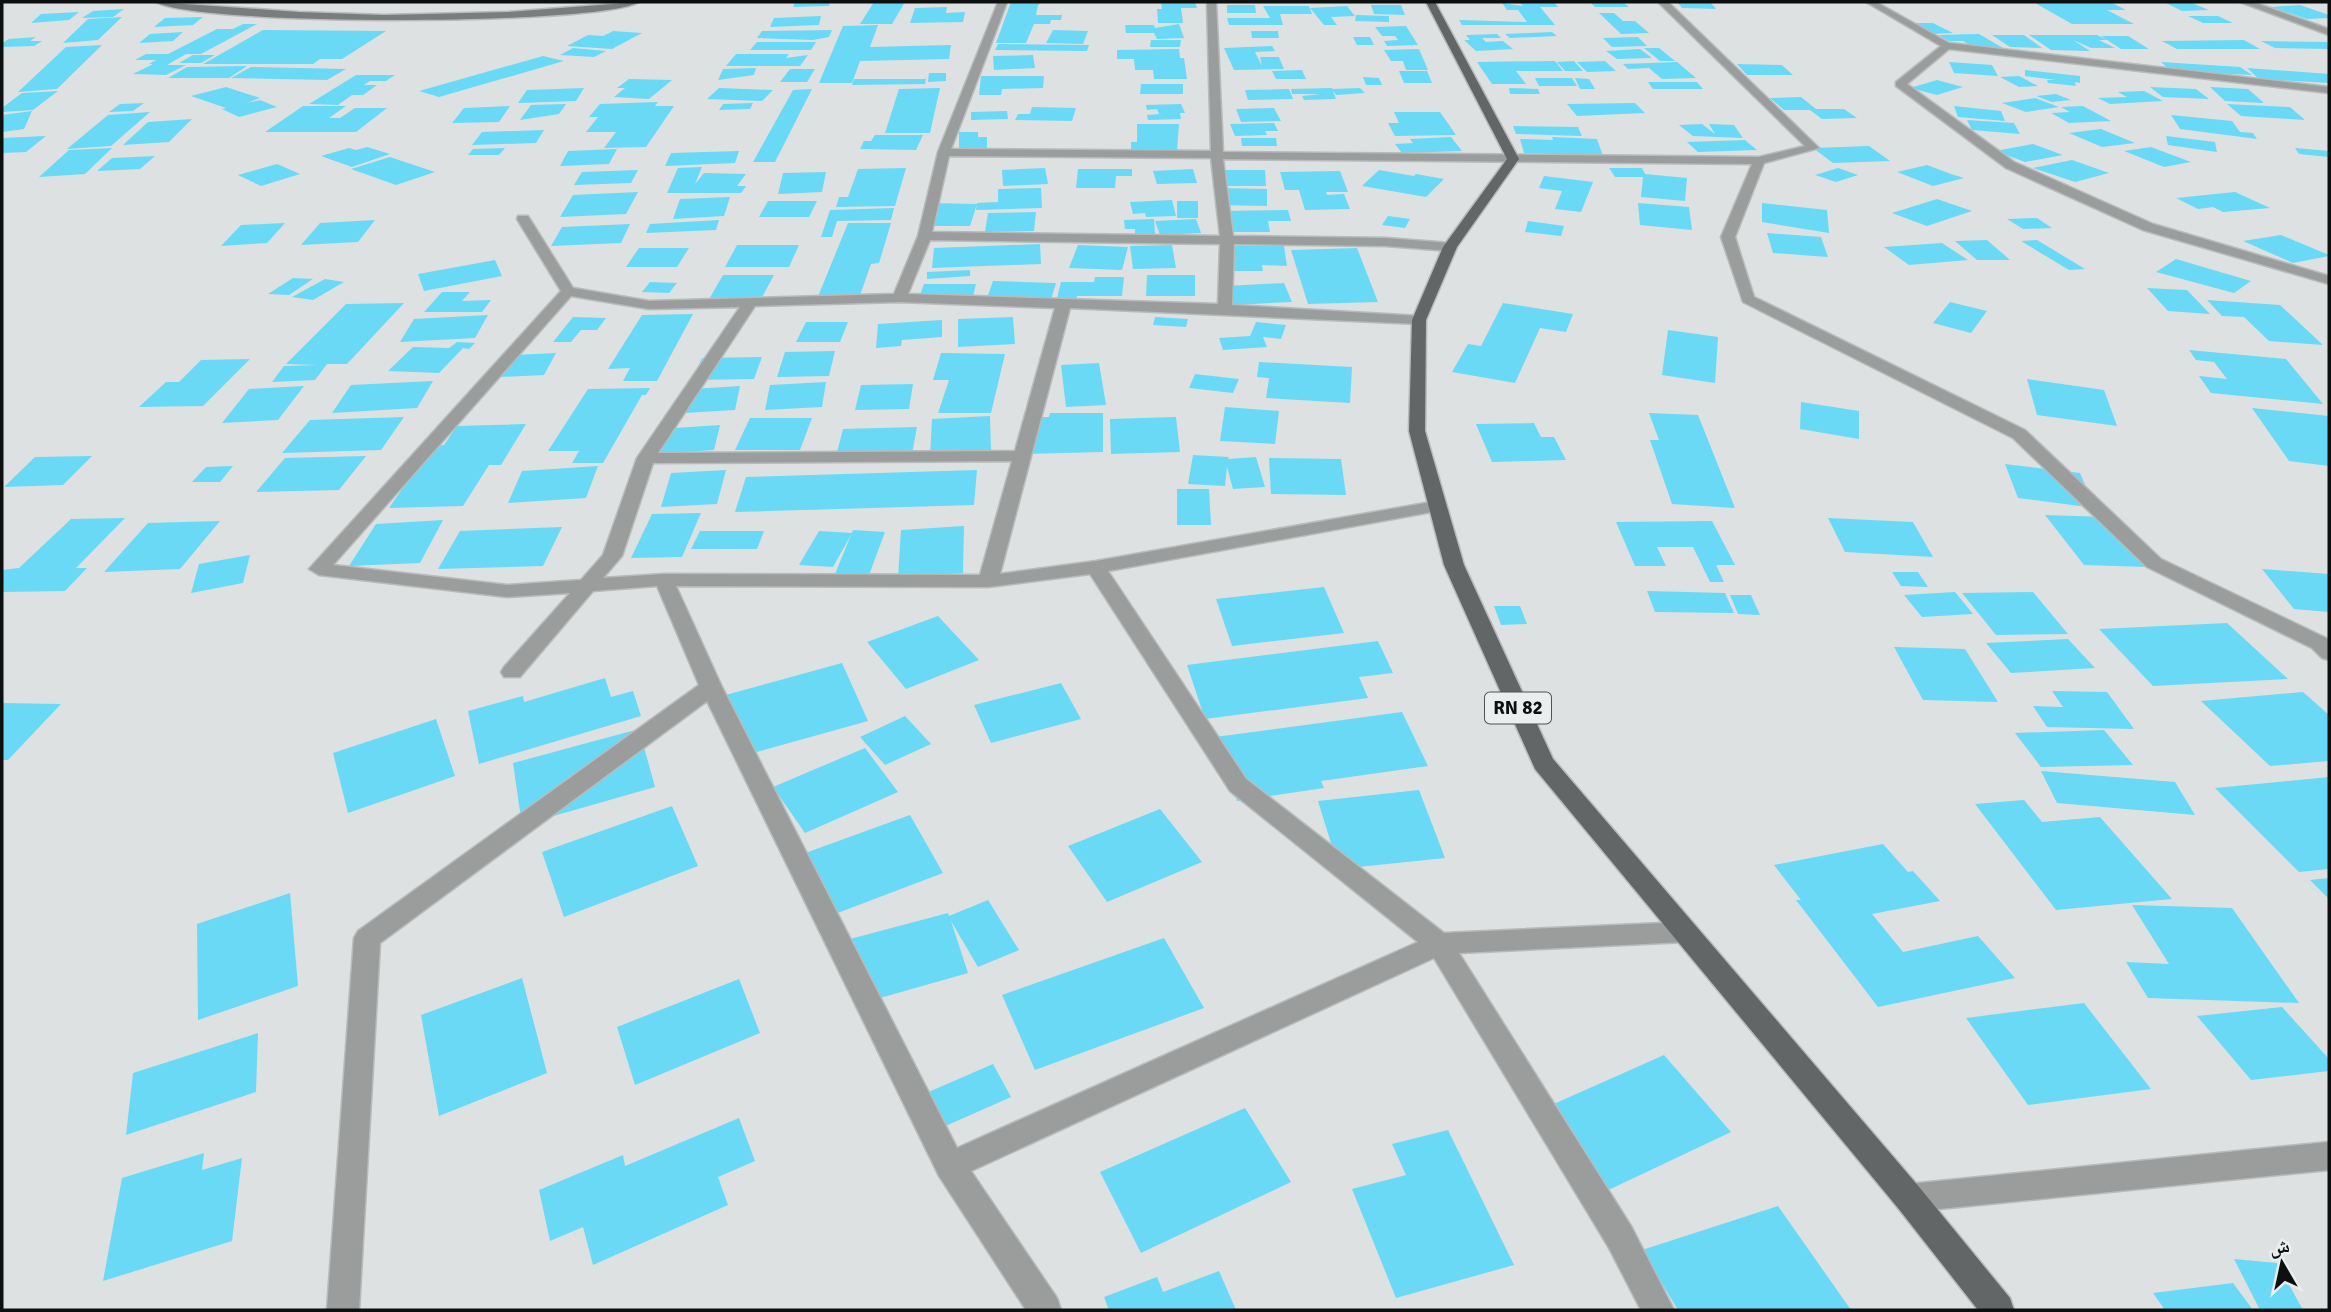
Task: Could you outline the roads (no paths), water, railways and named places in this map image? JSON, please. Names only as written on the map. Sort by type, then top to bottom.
[{"type":"main road","points":[[161,2],[256,13],[452,19],[524,15],[634,2]]},
{"type":"main road","points":[[1430,2],[1513,159]]},
{"type":"main road","name":"RN 82","points":[[1513,159],[1450,247],[1419,320],[1417,431],[1454,565],[1543,763],[1909,1198],[1998,1310]]},
{"type":"street","points":[[899,298],[925,236],[944,152],[1002,2]]},
{"type":"street","points":[[1211,2],[1217,157],[1227,240],[1225,309]]},
{"type":"street","points":[[944,152],[1759,161],[1813,148],[1663,2]]},
{"type":"street","points":[[1870,2],[1947,46],[2329,90]]},
{"type":"street","points":[[2245,2],[2329,32]]},
{"type":"street","points":[[1947,46],[1900,84],[2010,165],[2148,227],[2329,280]]},
{"type":"street","points":[[1759,161],[1728,237],[1748,299],[2019,434],[2154,563],[2319,643],[2329,653]]},
{"type":"street","points":[[523,219],[568,291],[649,305],[899,298],[1225,309],[1419,320]]},
{"type":"street","points":[[925,236],[1386,242],[1450,247]]},
{"type":"street","points":[[568,291],[319,569],[508,591],[664,580],[988,581],[1096,567],[1437,506]]},
{"type":"street","points":[[988,581],[1064,303]]},
{"type":"street","points":[[512,672],[612,556],[646,458],[749,304]]},
{"type":"street","points":[[646,458],[1021,456]]},
{"type":"street","points":[[1096,567],[1238,785],[1439,944],[1620,1237],[1658,1310]]},
{"type":"street","points":[[664,580],[711,687],[950,1166],[1045,1310]]},
{"type":"street","points":[[343,1310],[367,938],[711,687]]},
{"type":"street","points":[[950,1166],[1439,944],[1685,932]]},
{"type":"street","points":[[1909,1198],[2329,1156]]}]
